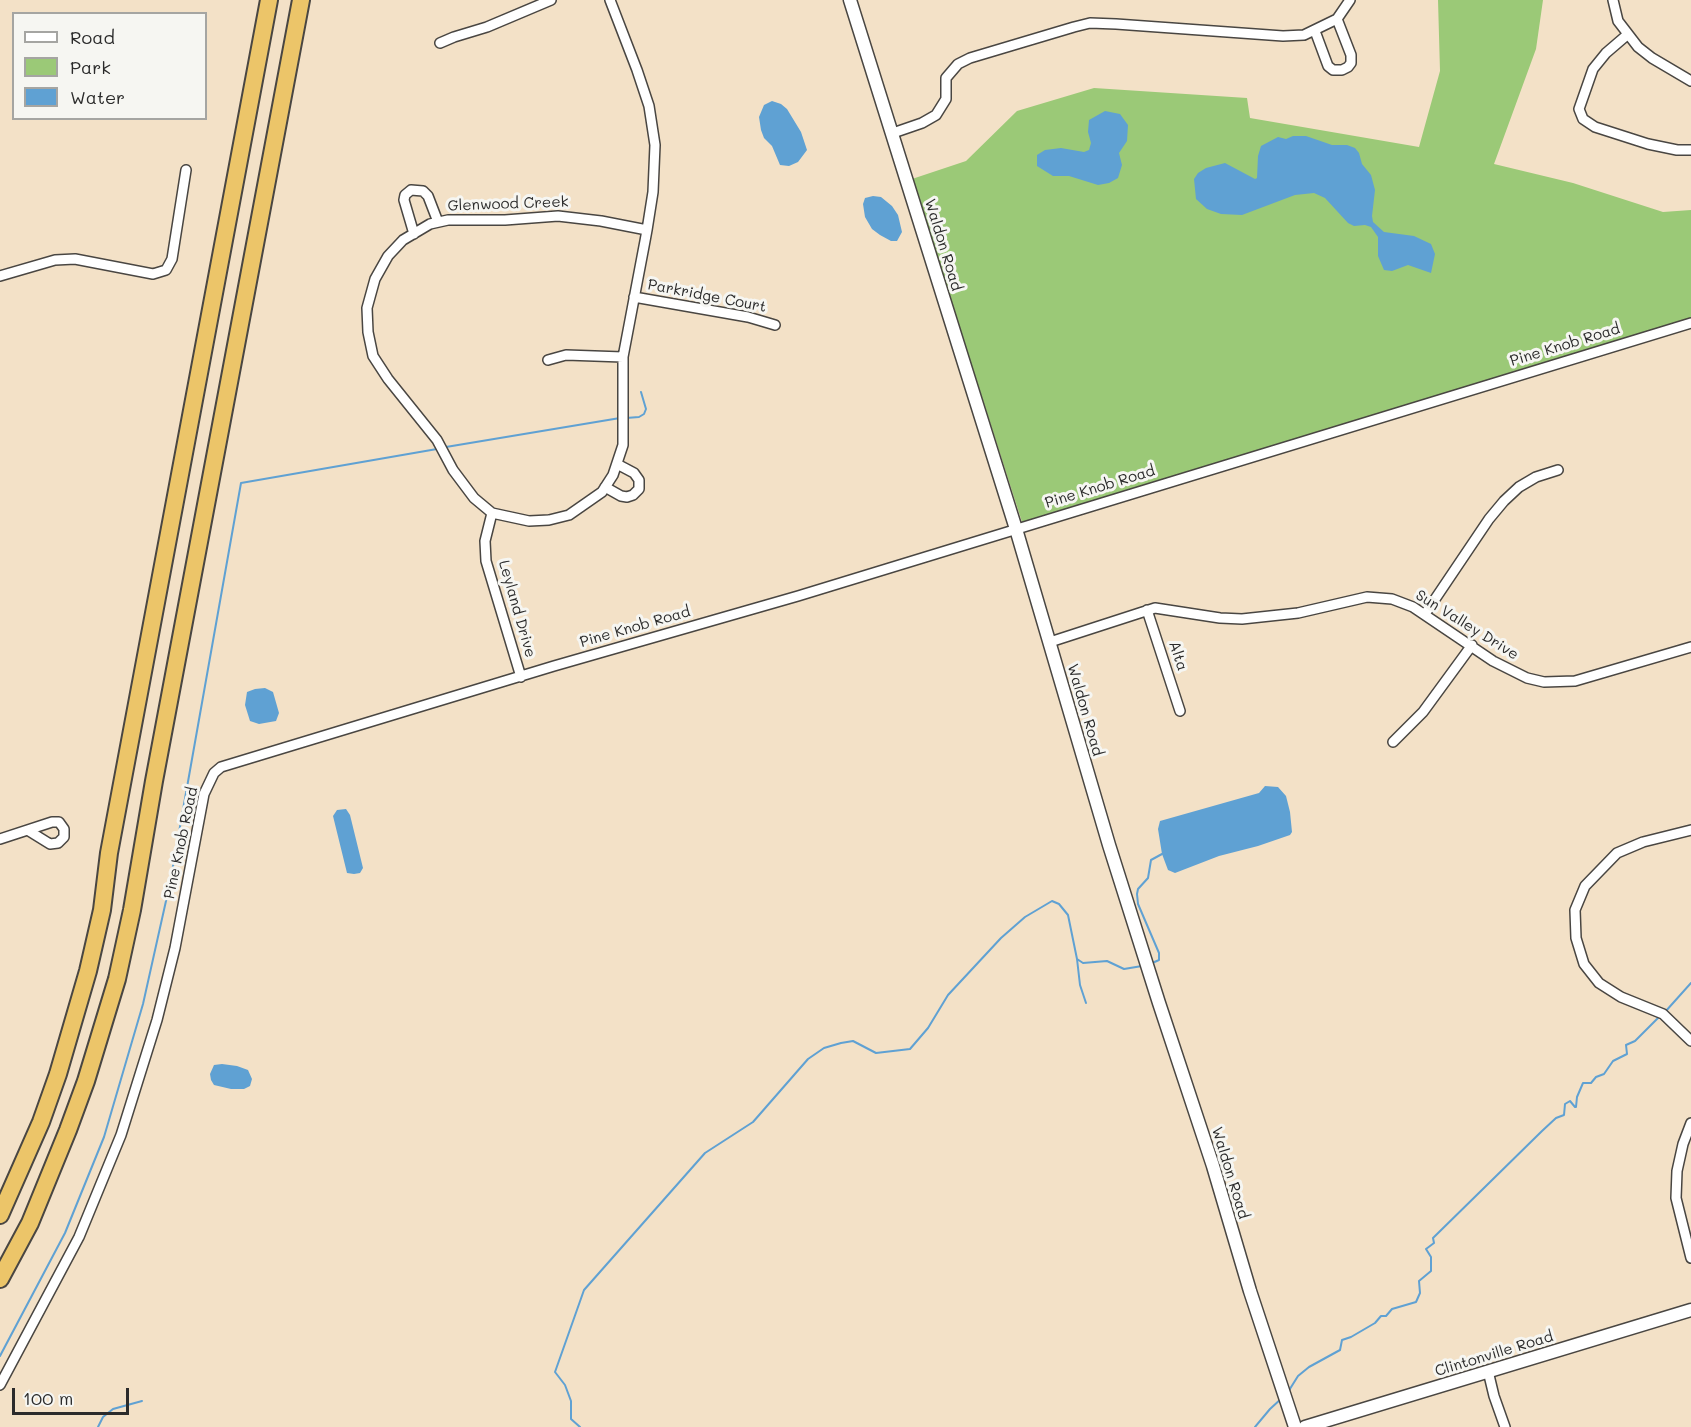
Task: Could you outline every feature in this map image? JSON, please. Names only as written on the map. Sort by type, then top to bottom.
[{"type":"highway","points":[[0,1215],[41,1122],[75,1018],[102,910],[109,853],[269,0]]},
{"type":"highway","points":[[0,1279],[30,1223],[68,1130],[86,1081],[117,979],[132,910],[301,0]]},
{"type":"street","points":[[440,43],[487,27],[551,0]]},
{"type":"street","points":[[492,513],[529,521],[549,520],[569,515],[602,492],[617,464],[623,445],[623,357],[653,192],[655,145],[638,70],[610,0]]},
{"type":"street","name":"Waldon Road","points":[[850,0],[1017,528],[1113,856],[1295,1427]]},
{"type":"street","points":[[892,133],[936,116],[946,99],[945,78],[958,64],[970,58],[1090,23],[1283,36],[1304,35],[1337,19],[1350,0]]},
{"type":"street","points":[[1613,0],[1618,21],[1627,35],[1652,58],[1691,81]]},
{"type":"street","points":[[1316,31],[1328,66],[1333,70],[1347,68],[1351,63],[1351,55],[1337,19]]},
{"type":"street","points":[[1627,35],[1606,53],[1593,69],[1579,109],[1583,119],[1595,127],[1648,144],[1677,150],[1691,150]]},
{"type":"street","points":[[0,276],[55,260],[75,259],[153,274],[166,270],[172,259],[186,170]]},
{"type":"street","points":[[414,234],[404,200],[405,195],[411,190],[423,190],[428,196],[438,222]]},
{"type":"street","name":"Glenwood Creek","points":[[492,513],[474,498],[453,470],[437,440],[388,379],[373,356],[368,332],[368,308],[375,279],[388,256],[403,240],[430,224],[448,220],[506,220],[558,216],[647,230]]},
{"type":"street","name":"Parkridge Court","points":[[634,297],[737,315],[775,325]]},
{"type":"street","name":"Pine Knob Road","points":[[0,1385],[79,1237],[121,1136],[160,1010],[175,948],[204,794],[214,773],[234,762],[798,596],[1691,323]]},
{"type":"street","points":[[548,360],[566,355],[623,357]]},
{"type":"street","points":[[605,487],[627,497],[639,489],[639,480],[634,473],[617,464]]},
{"type":"street","points":[[1425,614],[1504,501],[1519,487],[1536,477],[1558,470]]},
{"type":"street","name":"Leyland Drive","points":[[492,513],[485,541],[486,561],[521,677]]},
{"type":"street","name":"Sun Valley Drive","points":[[1050,642],[1155,608],[1242,619],[1298,614],[1345,600],[1381,597],[1413,606],[1510,671],[1544,682],[1561,683],[1596,676],[1691,647]]},
{"type":"street","name":"Alta","points":[[1147,610],[1180,711]]},
{"type":"street","points":[[1393,742],[1423,712],[1472,645]]},
{"type":"street","points":[[1691,830],[1643,842],[1617,853],[1585,886],[1575,910],[1576,938],[1584,964],[1599,983],[1621,997],[1663,1014],[1691,1041]]},
{"type":"street","points":[[0,839],[29,831]]},
{"type":"street","points":[[1691,1123],[1677,1171],[1676,1198],[1691,1258]]},
{"type":"street","name":"Clintonville Road","points":[[1305,1427],[1691,1310]]},
{"type":"street","points":[[1488,1371],[1505,1427]]},
{"type":"green space","points":[[1438,0],[1543,0],[1536,49],[1494,164],[1573,183],[1663,212],[1691,210],[1691,319],[1022,522],[912,179],[966,161],[1017,111],[1094,88],[1247,98],[1250,118],[1419,147],[1440,71]]},
{"type":"water","points":[[772,101],[787,109],[801,132],[807,150],[798,162],[789,166],[780,165],[772,146],[764,138],[761,130],[759,117],[764,105]]},
{"type":"water","points":[[1105,111],[1120,114],[1128,125],[1127,141],[1119,153],[1122,165],[1118,178],[1098,185],[1069,176],[1053,176],[1037,166],[1037,155],[1045,150],[1061,148],[1084,152],[1089,150],[1091,143],[1088,132],[1089,120]]},
{"type":"water","points":[[1293,136],[1306,136],[1332,145],[1347,145],[1355,148],[1362,164],[1371,175],[1375,190],[1373,222],[1384,232],[1414,236],[1431,244],[1435,254],[1431,273],[1408,265],[1392,271],[1384,270],[1378,256],[1378,237],[1371,227],[1354,226],[1348,223],[1325,198],[1314,193],[1295,195],[1242,215],[1221,214],[1207,209],[1196,199],[1194,179],[1198,173],[1206,168],[1225,163],[1255,179],[1261,146],[1278,137],[1286,139]]},
{"type":"water","points":[[881,197],[892,206],[898,215],[902,232],[897,241],[891,241],[872,229],[865,217],[863,204],[865,198]]},
{"type":"water","points":[[265,688],[273,692],[279,713],[276,721],[259,724],[250,721],[245,705],[247,692]]},
{"type":"water","points":[[1265,786],[1278,787],[1286,796],[1290,812],[1292,832],[1290,835],[1219,856],[1175,873],[1168,870],[1162,854],[1158,829],[1160,821],[1259,793]]},
{"type":"water","points":[[346,809],[350,815],[363,868],[360,873],[347,873],[333,816],[337,810]]},
{"type":"water","points":[[222,1064],[248,1070],[252,1079],[250,1086],[244,1089],[231,1089],[214,1085],[210,1074],[214,1065]]},
{"type":"waterway","points":[[626,418],[639,417],[644,414],[646,409],[641,392]]},
{"type":"waterway","points":[[446,447],[620,418]]},
{"type":"waterway","points":[[0,1356],[65,1233],[104,1137],[143,1004],[170,883],[241,483],[437,449]]},
{"type":"waterway","points":[[1150,964],[1159,960],[1159,953],[1138,904],[1137,894],[1138,889],[1148,878],[1151,860],[1162,854]]},
{"type":"waterway","points":[[580,1427],[571,1419],[571,1401],[565,1385],[555,1372],[584,1290],[705,1153],[753,1122],[808,1059],[824,1048],[853,1041],[876,1053],[910,1049],[928,1028],[948,995],[1001,938],[1025,917],[1052,901],[1059,904],[1068,915],[1080,985],[1086,1003]]},
{"type":"waterway","points":[[1077,959],[1083,963],[1107,961],[1124,969],[1142,966]]},
{"type":"waterway","points":[[1665,1012],[1691,983]]},
{"type":"waterway","points":[[1288,1392],[1298,1376],[1309,1367],[1340,1350],[1342,1340],[1375,1323],[1392,1309],[1416,1302],[1420,1293],[1419,1281],[1431,1271],[1431,1257],[1426,1249],[1434,1243],[1433,1238],[1542,1131],[1556,1118],[1564,1115],[1565,1104],[1570,1101],[1576,1107],[1577,1097],[1583,1083],[1591,1083],[1596,1077],[1604,1074],[1613,1061],[1627,1054],[1626,1045],[1635,1041],[1661,1015]]},
{"type":"waterway","points":[[1255,1427],[1282,1398]]},
{"type":"waterway","points":[[98,1427],[103,1417],[113,1409],[142,1401]]}]
